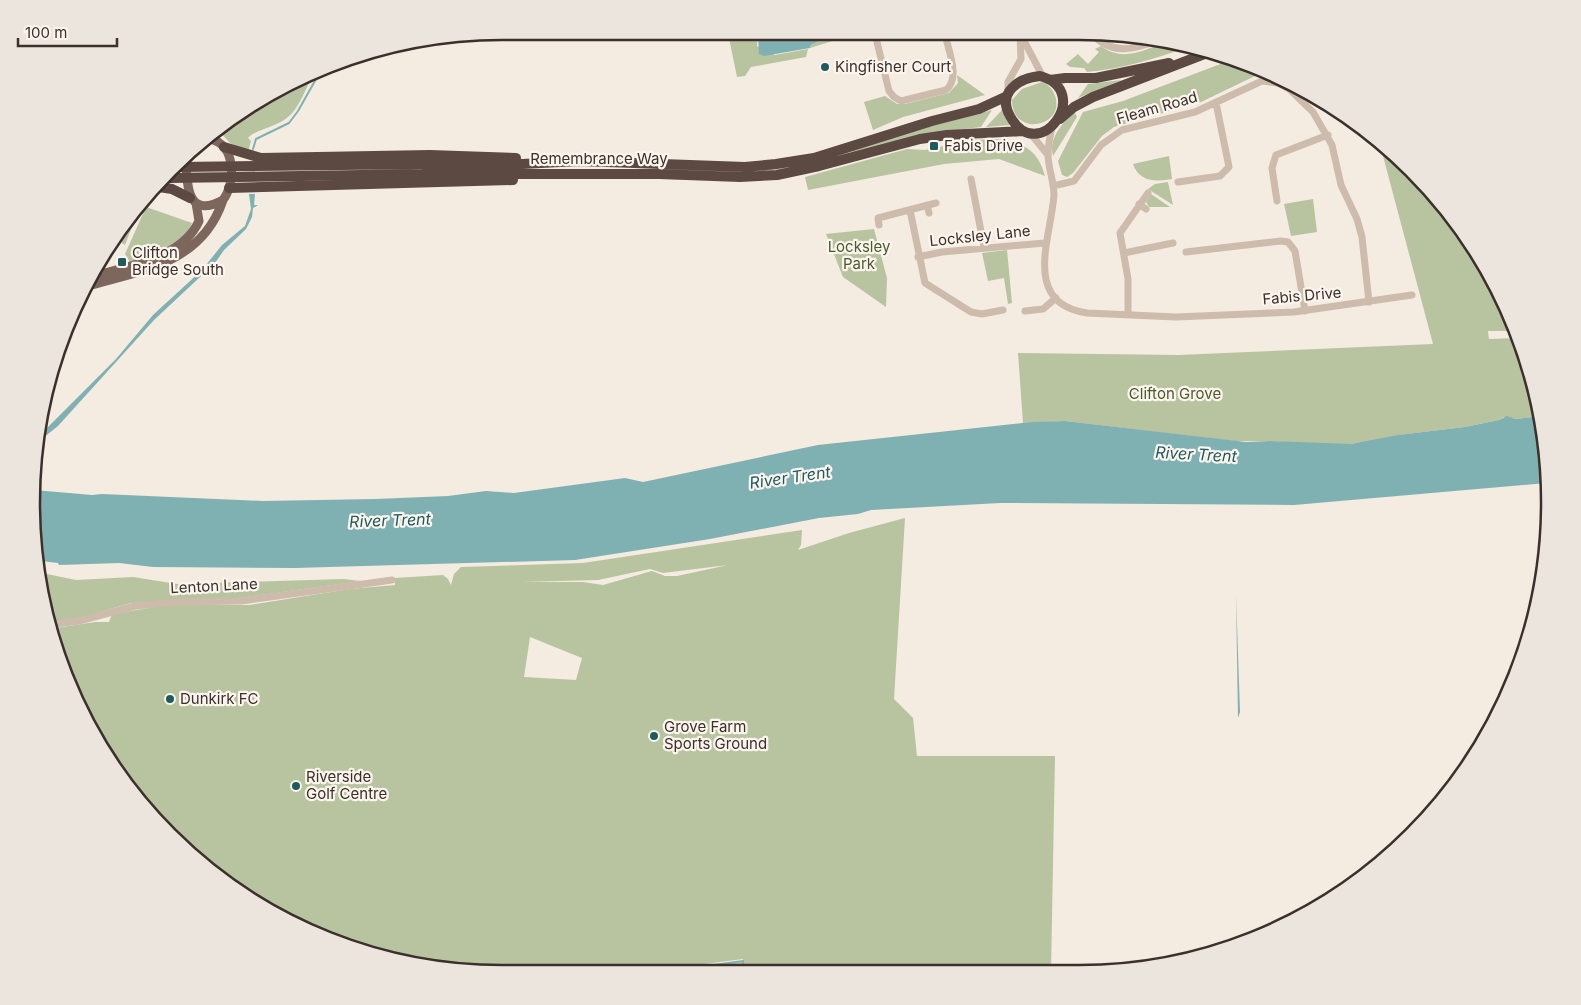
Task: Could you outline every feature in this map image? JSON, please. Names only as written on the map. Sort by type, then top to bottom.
[{"type":"highway","points":[[1198,56],[1096,78],[1026,78],[1007,94],[1010,117],[1027,132],[1038,133],[1055,124],[1074,107],[1093,97],[1199,56]]},
{"type":"highway","points":[[1047,79],[1060,92],[1063,101],[1061,115],[1055,124]]},
{"type":"highway","name":"Remembrance Way","points":[[172,178],[425,169],[579,161],[745,166],[776,164],[822,155],[932,121],[980,109],[1007,94]]},
{"type":"highway","name":"Remembrance Way","points":[[184,167],[425,169],[740,177],[777,175],[847,159],[920,139],[947,135],[1027,132]]},
{"type":"highway","points":[[224,147],[261,158],[430,156],[579,161]]},
{"type":"highway","points":[[230,188],[269,185],[500,181],[576,174]]},
{"type":"highway","points":[[164,188],[172,189],[193,200]]},
{"type":"main road","points":[[95,284],[160,265],[177,257],[203,237],[218,216],[223,200],[230,188],[232,178],[230,158],[224,147],[214,141]]},
{"type":"main road","points":[[100,274],[143,261],[180,245],[190,236],[199,221],[193,200],[187,189],[186,165]]},
{"type":"main road","points":[[193,200],[211,205],[223,200]]},
{"type":"street","points":[[876,40],[889,91],[900,100],[946,90],[950,86],[953,76],[946,40]]},
{"type":"street","points":[[1007,94],[1008,82],[1021,59],[1020,40]]},
{"type":"street","points":[[1024,40],[1047,79]]},
{"type":"street","points":[[1100,41],[1106,45],[1123,50],[1132,50],[1145,45]]},
{"type":"street","name":"Fleam Road","points":[[1053,186],[1074,181],[1101,145],[1122,130],[1195,112],[1257,83],[1268,81]]},
{"type":"street","name":"Fleam Road","points":[[1303,98],[1328,135],[1342,185],[1360,228],[1369,302]]},
{"type":"street","points":[[1183,183],[1220,176],[1229,167],[1216,103]]},
{"type":"street","points":[[1029,308],[1043,309],[1056,298],[1047,281],[1045,243],[1053,200],[1053,186],[1048,155],[1055,124]]},
{"type":"street","points":[[1027,132],[1048,155]]},
{"type":"street","points":[[1274,197],[1272,168],[1276,155],[1328,135]]},
{"type":"street","points":[[974,183],[984,248]]},
{"type":"street","points":[[1128,315],[1129,286],[1121,229],[1148,193]]},
{"type":"street","points":[[880,224],[878,218],[936,203]]},
{"type":"street","points":[[1140,204],[1146,209]]},
{"type":"street","points":[[927,205],[929,213]]},
{"type":"street","points":[[910,210],[923,280],[928,286],[971,312],[995,315],[1003,310]]},
{"type":"street","points":[[1186,252],[1195,254],[1281,241],[1288,242],[1295,251],[1305,311]]},
{"type":"street","name":"Locksley Lane","points":[[918,256],[1045,243]]},
{"type":"street","points":[[1124,252],[1164,249],[1173,243]]},
{"type":"street","name":"Fabis Drive","points":[[1056,298],[1080,312],[1183,317],[1305,311],[1404,299],[1412,295]]},
{"type":"street","name":"Lenton Lane","points":[[57,624],[79,621],[135,606],[177,602],[241,601],[388,580]]},
{"type":"green space","points":[[729,40],[757,40],[757,46],[775,55],[808,49],[806,57],[751,67],[745,76],[737,77]]},
{"type":"green space","points":[[821,40],[836,40],[810,48],[811,45]]},
{"type":"green space","points":[[1101,46],[1109,51],[1125,54],[1153,46],[1177,51],[1137,63],[1100,71],[1087,72],[1084,68],[1070,67],[1066,64],[1078,54],[1088,64],[1099,52],[1095,49]]},
{"type":"green space","points":[[1222,63],[1256,76],[1201,102],[1114,127],[1102,136],[1073,173],[1067,177],[1062,175],[1058,161],[1083,112],[1123,101]]},
{"type":"green space","points":[[957,75],[985,95],[903,117],[873,130],[864,102],[885,96],[897,104],[905,104],[949,93],[958,83]]},
{"type":"green space","points":[[1122,80],[1078,98],[1088,84]]},
{"type":"green space","points":[[1042,82],[1053,91],[1056,107],[1053,115],[1046,121],[1038,124],[1029,124],[1020,120],[1014,112],[1012,100],[1022,89]]},
{"type":"green space","points":[[310,83],[292,113],[278,123],[256,132],[248,138],[251,141],[248,152],[230,143],[223,135],[271,102]]},
{"type":"green space","points":[[992,110],[981,127],[931,135],[807,165],[782,169],[736,172],[690,170],[741,170],[909,132]]},
{"type":"green space","points":[[1002,110],[1010,125],[986,127]]},
{"type":"green space","points":[[1075,113],[1077,117],[1053,156],[1052,144],[1057,132],[1065,121]]},
{"type":"green space","points":[[998,139],[1029,149],[1038,160],[1045,176],[999,159],[944,164],[808,190],[805,177],[907,149],[925,150],[972,140]]},
{"type":"green space","name":"Clifton Grove","points":[[1383,155],[1406,175],[1426,198],[1445,221],[1479,271],[1508,331],[1488,331],[1489,339],[1510,338],[1525,383],[1533,417],[1515,419],[1504,417],[1499,420],[1465,427],[1399,435],[1363,443],[1336,445],[1233,441],[1065,421],[1023,423],[1018,353],[1179,355],[1433,344]]},
{"type":"green space","points":[[1169,156],[1172,179],[1149,179],[1139,174],[1133,164]]},
{"type":"green space","points":[[1168,182],[1173,205],[1148,189],[1155,184]]},
{"type":"green space","points":[[1151,194],[1170,207],[1149,207],[1146,202]]},
{"type":"green space","points":[[1313,199],[1317,232],[1291,236],[1284,204]]},
{"type":"green space","points":[[147,207],[192,223],[181,238],[166,249],[130,262],[125,254]]},
{"type":"green space","points":[[132,226],[125,245],[121,242]]},
{"type":"green space","name":"Locksley Park","points":[[874,229],[887,278],[886,307],[843,277],[826,234]]},
{"type":"green space","points":[[1007,250],[1012,303],[1008,304],[1004,278],[988,281],[982,253]]},
{"type":"green space","name":"Grove Farm Sports Ground","points":[[905,518],[894,699],[913,718],[917,756],[1055,756],[1051,965],[744,965],[743,959],[697,965],[472,964],[412,956],[354,940],[326,930],[271,903],[221,869],[175,830],[136,784],[102,734],[75,679],[58,628],[95,622],[109,622],[112,614],[167,605],[249,605],[350,589],[395,585],[395,578],[443,575],[451,585],[454,574],[461,567],[583,563],[802,530],[801,545],[798,550],[849,533]],"holes":[[[728,565],[677,576],[665,576],[652,571],[603,585],[583,582],[522,582],[598,580],[650,569],[663,573]],[[530,637],[582,658],[576,680],[524,677]]]},
{"type":"green space","points":[[46,574],[76,580],[133,577],[177,584],[343,579],[361,581],[239,598],[131,603],[83,617],[56,622]]},
{"type":"green space","points":[[743,961],[743,965],[714,965]]},
{"type":"water","points":[[758,40],[821,40],[811,45],[810,48],[764,56],[759,54]]},
{"type":"water","points":[[249,194],[255,194],[254,205],[258,205],[253,208],[252,217],[246,229],[224,250],[215,263],[154,320],[58,426],[45,436],[46,429],[116,359],[153,315],[202,270],[222,245],[245,226],[251,209]]},
{"type":"water","name":"River Trent","points":[[1507,416],[1515,419],[1533,417],[1540,484],[1294,505],[1000,503],[871,510],[858,514],[819,518],[710,539],[575,560],[295,568],[153,567],[119,563],[59,565],[58,563],[44,561],[41,533],[40,491],[92,495],[263,501],[448,496],[486,491],[514,493],[625,478],[643,482],[818,445],[1032,422],[1065,421],[1246,442],[1351,444],[1499,420]]},
{"type":"water","points":[[1236,595],[1240,712],[1238,718]]},
{"type":"waterway","points":[[253,149],[256,139],[289,123],[316,80]]},
{"type":"waterway","points":[[714,965],[743,961],[743,965]]},
{"type":"place","name":"Kingfisher Court","points":[[825,67]]},
{"type":"place","name":"Fabis Drive","points":[[934,146]]},
{"type":"place","name":"Clifton Bridge South","points":[[122,262]]},
{"type":"place","name":"Dunkirk FC","points":[[170,699]]},
{"type":"place","name":"Grove Farm Sports Ground","points":[[654,736]]},
{"type":"place","name":"Riverside Golf Centre","points":[[296,786]]}]
